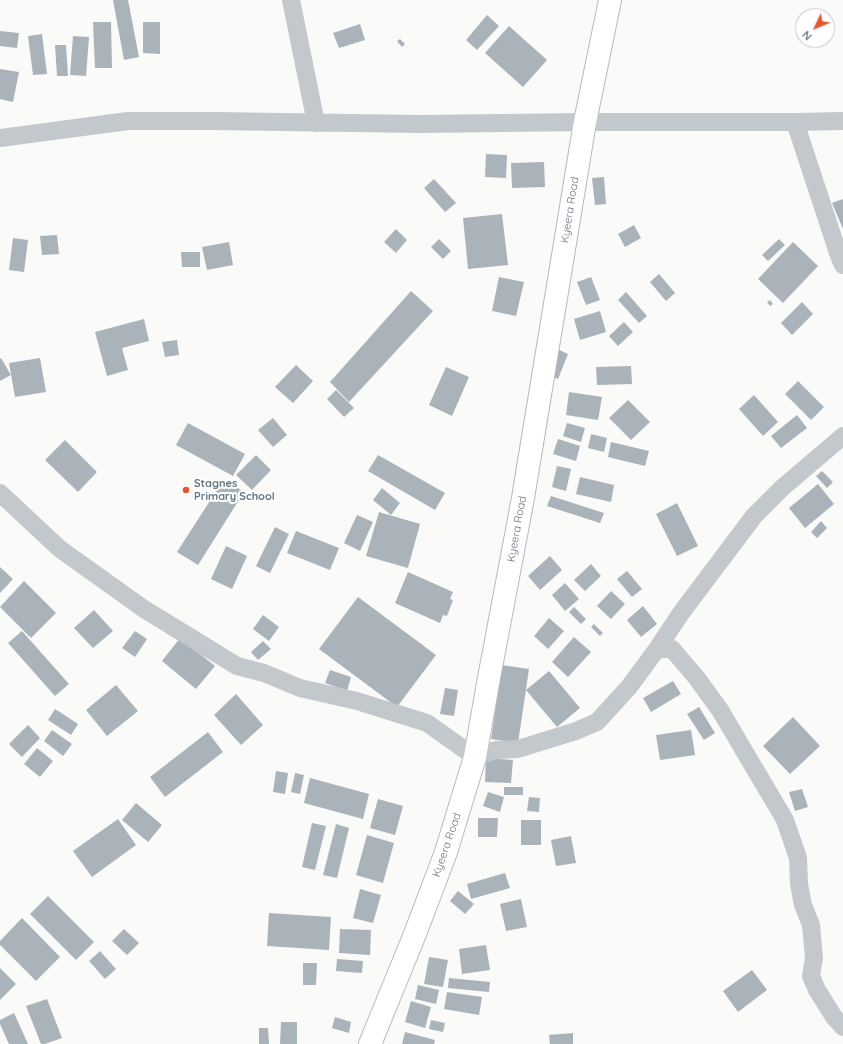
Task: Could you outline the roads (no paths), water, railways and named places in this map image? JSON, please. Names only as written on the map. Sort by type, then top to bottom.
[{"type":"main road","name":"Kyeera Road","points":[[370,1044],[415,934],[446,852],[476,757],[489,678],[523,498],[585,122],[610,0]]},
{"type":"street","points":[[291,0],[316,123]]},
{"type":"street","points":[[0,138],[128,121],[420,124],[843,121]]},
{"type":"street","points":[[795,122],[825,216],[843,265]]},
{"type":"street","points":[[0,493],[60,549],[144,609],[237,666],[264,673],[300,688],[358,701],[427,724],[476,757],[496,750],[518,749],[576,731],[597,722],[630,687],[681,613],[754,516],[782,488],[843,436]]},
{"type":"street","points":[[657,649],[672,650],[696,677],[720,710],[785,820],[798,858],[799,884],[803,905],[811,925],[814,958],[811,976],[817,990],[843,1027]]},
{"type":"place","name":"Stagnes Primary School","points":[[186,490]]}]
